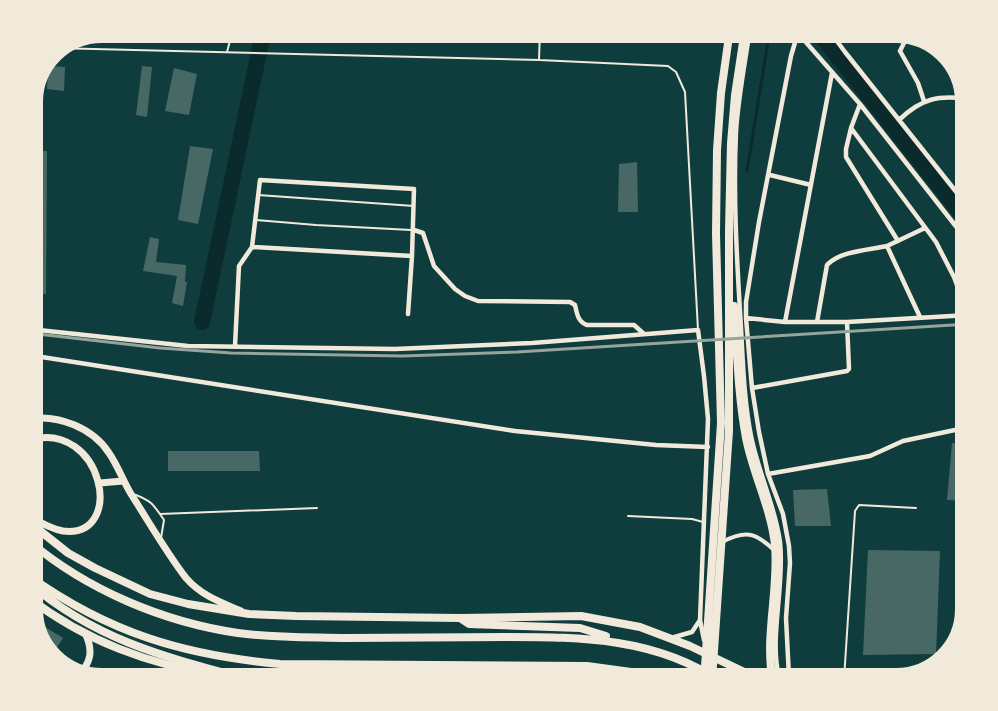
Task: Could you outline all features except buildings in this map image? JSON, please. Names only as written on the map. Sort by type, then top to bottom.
[{"type":"highway","points":[[705,672],[721,423],[716,234],[717,150],[721,93],[728,39]]},
{"type":"highway","points":[[713,672],[729,431],[729,230],[735,95],[743,39]]},
{"type":"highway","points":[[729,230],[741,407],[746,439],[773,528],[775,545],[776,572],[770,662],[773,672]]},
{"type":"highway","points":[[39,530],[68,553],[125,583],[150,594],[188,604],[249,614],[460,618],[581,616],[630,624],[670,638],[743,672]]},
{"type":"highway","points":[[39,548],[68,569],[123,599],[179,620],[238,633],[297,637],[587,638],[641,647]]},
{"type":"highway","points":[[39,583],[72,604],[119,628],[159,642],[230,659],[280,664],[587,666],[631,672]]},
{"type":"highway","points":[[39,591],[60,608],[109,636],[218,672]]},
{"type":"highway","points":[[39,606],[86,634],[148,659],[202,672]]},
{"type":"highway","points":[[460,618],[469,624],[580,628],[677,659],[702,672]]},
{"type":"main road","points":[[39,419],[57,419],[84,430],[109,453],[123,481],[178,567],[198,591],[210,599],[249,614]]},
{"type":"main road","points":[[39,439],[49,438],[77,447],[88,458],[100,483],[100,506],[90,522],[81,528],[62,531],[39,521]]},
{"type":"main road","points":[[100,483],[123,481]]},
{"type":"main road","points":[[83,669],[91,651],[86,634]]},
{"type":"street","points":[[748,39],[736,130],[734,202],[736,269],[744,386],[750,427],[778,528],[781,556],[776,672]]},
{"type":"street","points":[[789,672],[786,618],[789,546],[783,514],[768,474],[759,432],[752,388],[746,318],[752,268],[796,39]]},
{"type":"street","points":[[805,39],[860,104],[959,230]]},
{"type":"street","points":[[835,39],[959,195]]},
{"type":"street","points":[[905,40],[900,51],[918,83],[924,101]]},
{"type":"street","points":[[785,322],[832,73]]},
{"type":"street","points":[[899,120],[910,109],[924,101],[959,99]]},
{"type":"street","points":[[860,104],[851,128],[846,156],[898,241]]},
{"type":"street","points":[[851,128],[936,242],[959,291]]},
{"type":"street","points":[[770,175],[811,185]]},
{"type":"street","points":[[235,346],[239,266],[252,247],[260,180],[414,189],[414,230],[408,314]]},
{"type":"street","points":[[817,322],[827,265],[835,258],[887,246],[925,228]]},
{"type":"street","points":[[414,230],[425,236],[434,266],[465,296],[478,301],[570,302],[575,305],[579,320],[587,326],[634,325],[644,334]]},
{"type":"street","points":[[887,246],[920,317]]},
{"type":"street","points":[[252,247],[412,256]]},
{"type":"street","points":[[746,318],[785,322],[847,322],[959,315]]},
{"type":"street","points":[[752,388],[847,372],[849,369],[847,322]]},
{"type":"street","points":[[39,330],[188,346],[395,350],[698,330],[704,376],[708,447],[700,620],[704,640],[718,659]]},
{"type":"street","points":[[39,357],[515,431],[656,445],[708,447]]},
{"type":"street","points":[[768,474],[870,456],[903,441],[959,430]]},
{"type":"street","points":[[703,552],[735,536],[749,534],[762,538],[785,561],[790,562]]},
{"type":"street","points":[[670,638],[692,632],[700,620]]},
{"type":"lane","points":[[227,52],[230,39]]},
{"type":"lane","points":[[539,60],[540,39]]},
{"type":"lane","points":[[69,48],[539,60],[668,66],[676,72],[685,92],[698,330]]},
{"type":"lane","points":[[258,195],[414,206]]},
{"type":"lane","points":[[256,220],[414,230]]},
{"type":"lane","points":[[131,494],[147,499],[160,514],[165,522],[161,540]]},
{"type":"lane","points":[[845,672],[855,511],[859,505],[916,508]]},
{"type":"lane","points":[[160,514],[316,508]]},
{"type":"lane","points":[[628,516],[692,519],[704,522]]},
{"type":"waterway","points":[[202,322],[262,39]]},
{"type":"waterway","points":[[747,171],[768,39]]},
{"type":"waterway","points":[[824,39],[959,210]]},
{"type":"railway","points":[[39,334],[160,348],[231,353],[403,356],[517,352],[959,325]]}]
